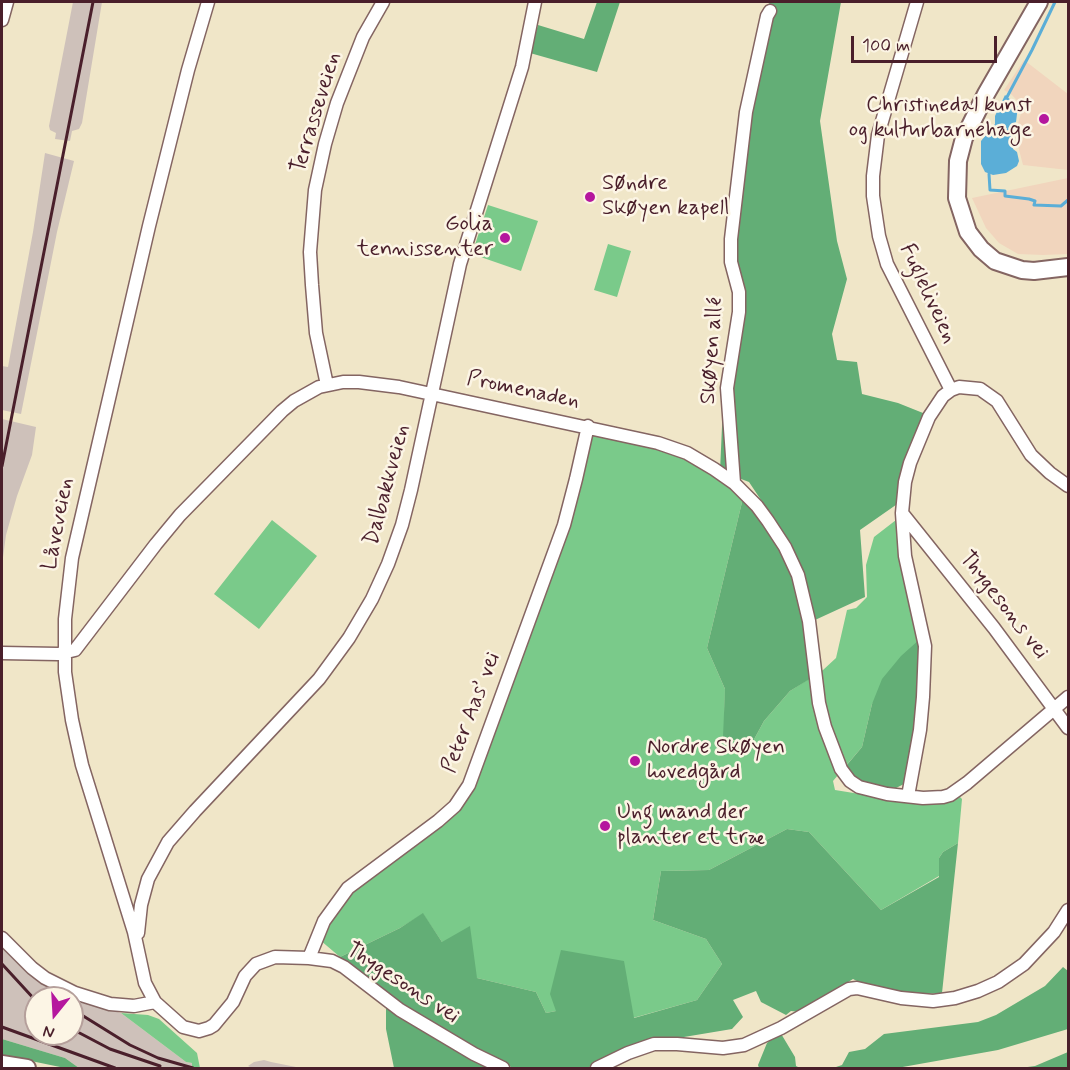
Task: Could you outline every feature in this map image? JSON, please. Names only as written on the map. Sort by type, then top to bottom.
[{"type":"main road","points":[[1039,2],[986,94],[964,138],[958,162],[957,198],[968,232],[981,249],[995,261],[1012,268],[1034,271],[1068,267]]},
{"type":"main road","points":[[2,1064],[27,1068]]},
{"type":"street","points":[[2,20],[7,2]]},
{"type":"street","name":"Låveveien","points":[[199,1031],[185,1028],[155,1002],[145,982],[137,944],[78,749],[69,702],[65,653],[66,601],[78,529],[151,218],[188,70],[208,2]]},
{"type":"street","name":"Terrasseveien","points":[[327,385],[316,333],[313,303],[310,252],[315,190],[337,103],[363,37],[383,2]]},
{"type":"street","name":"Dalbakkveien","points":[[137,944],[141,905],[148,879],[168,842],[195,810],[319,679],[349,639],[372,599],[388,564],[402,525],[460,264],[522,67],[535,2]]},
{"type":"street","name":"Fugleliveien","points":[[917,2],[878,135],[873,196],[877,227],[887,264],[951,390]]},
{"type":"street","name":"Skøyen allé","points":[[734,483],[727,388],[739,312],[739,292],[731,262],[731,239],[746,112],[762,36],[770,11]]},
{"type":"street","name":"Promenaden","points":[[65,653],[79,646],[156,544],[205,488],[282,411],[327,385],[344,382],[374,383],[588,426],[669,446],[696,458],[734,483],[768,521],[785,547],[798,575],[809,621],[819,704],[827,736],[846,776],[859,788],[865,790],[908,796]]},
{"type":"street","points":[[1068,486],[1031,455],[992,396],[980,389],[959,387],[951,390],[943,396],[933,410],[917,443],[905,482],[902,513],[905,556],[919,610],[925,646],[920,730],[908,796],[923,798],[951,795],[1068,697]]},
{"type":"street","name":"Peter Aas’ vei","points":[[309,958],[324,921],[348,888],[438,821],[455,806],[469,785],[564,525],[588,426]]},
{"type":"street","name":"Thygesons vei","points":[[902,513],[966,592],[1068,728]]},
{"type":"street","points":[[2,653],[65,653]]},
{"type":"street","points":[[597,1068],[654,1044],[723,1048],[744,1045],[781,1028],[849,989],[857,988],[901,998],[933,1001],[955,998],[978,991],[998,982],[1024,964],[1054,932],[1068,910]]},
{"type":"street","points":[[2,938],[45,978],[75,993],[110,1004],[134,1006],[155,1002]]},
{"type":"street","name":"Thygesons vei","points":[[199,1031],[209,1028],[224,1014],[233,1002],[245,976],[256,964],[276,957],[309,958],[333,961],[344,967],[400,1010],[474,1054],[503,1068]]},
{"type":"shaded area","points":[[73,2],[102,2],[82,123],[79,129],[72,131],[70,141],[55,139],[56,133],[50,130],[49,126]]},
{"type":"shaded area","name":"Christinedal kunst og kulturbarnehage","points":[[1024,60],[1068,94],[1068,170],[1023,165],[1016,130],[1023,107],[1004,90]]},
{"type":"shaded area","points":[[45,153],[74,161],[57,232],[21,414],[2,410],[2,366],[8,367]]},
{"type":"shaded area","points":[[1068,178],[1068,254],[1018,254],[999,243],[986,228],[972,198]]},
{"type":"shaded area","points":[[2,419],[36,427],[32,455],[6,535],[2,565]]},
{"type":"shaded area","points":[[2,945],[66,986],[24,986],[24,1046],[2,1039]]},
{"type":"shaded area","points":[[84,998],[97,1006],[121,1013],[186,1062],[192,1063],[192,1068],[79,1068],[65,1058],[25,1046],[84,1046]]},
{"type":"shaded area","points":[[264,1060],[301,1068],[252,1068],[248,1066]]},
{"type":"green space","points":[[597,2],[620,2],[597,72],[530,53],[538,25],[584,39]]},
{"type":"green space","points":[[769,2],[841,2],[820,121],[837,241],[847,279],[832,334],[837,360],[857,362],[862,394],[898,403],[928,415],[903,500],[860,530],[865,597],[815,620],[805,581],[794,552],[779,527],[749,482],[720,471],[725,360],[740,301],[730,261],[742,144],[770,11]]},
{"type":"green space","name":"Golia tennissenter","points":[[488,205],[538,221],[521,271],[472,254]]},
{"type":"green space","points":[[608,244],[631,251],[617,297],[594,290]]},
{"type":"green space","points":[[593,433],[680,453],[717,477],[743,498],[707,648],[725,689],[724,738],[751,745],[764,721],[790,691],[823,670],[836,658],[847,610],[856,608],[867,597],[866,565],[874,537],[896,520],[901,557],[920,639],[872,704],[862,747],[833,781],[835,790],[930,802],[958,795],[962,799],[958,843],[943,852],[939,858],[939,876],[881,910],[809,832],[787,829],[709,870],[661,871],[653,920],[706,939],[722,964],[697,1000],[633,1018],[556,1011],[546,1013],[536,992],[477,978],[442,942],[423,914],[400,928],[340,957],[320,940],[321,935],[354,888],[456,810]]},
{"type":"green space","points":[[743,498],[768,527],[788,562],[805,621],[813,677],[790,691],[764,721],[751,745],[723,737],[725,689],[707,648]]},
{"type":"green space","points":[[272,520],[317,556],[259,629],[214,594]]},
{"type":"green space","points":[[920,639],[923,658],[909,774],[904,784],[896,788],[867,785],[853,777],[846,766],[862,747],[872,704],[882,679],[901,656]]},
{"type":"green space","points":[[787,829],[809,832],[881,910],[939,877],[939,858],[943,852],[958,843],[942,993],[911,995],[863,984],[853,979],[800,1012],[791,1011],[786,1015],[761,1002],[756,991],[733,1000],[743,1017],[732,1029],[648,1043],[587,1068],[513,1068],[445,1032],[379,989],[340,957],[400,928],[423,913],[442,942],[470,926],[477,978],[536,992],[546,1013],[556,1011],[550,994],[561,950],[624,961],[634,1018],[697,1000],[722,964],[706,939],[653,920],[661,871],[709,870]]},
{"type":"green space","points":[[1063,967],[1068,971],[1068,1029],[998,1050],[897,1068],[833,1068],[842,1065],[849,1052],[865,1049],[884,1034],[978,1022],[996,1015],[1045,986]]},
{"type":"green space","points":[[386,1004],[498,1068],[394,1068],[386,1029]]},
{"type":"green space","points":[[121,1013],[148,1015],[159,1019],[197,1053],[200,1068],[192,1068],[192,1063],[186,1062]]},
{"type":"green space","points":[[780,1032],[795,1057],[796,1066],[800,1068],[759,1068],[758,1065],[767,1043]]},
{"type":"green space","points":[[2,1039],[65,1058],[79,1068],[65,1068],[2,1055]]},
{"type":"green space","points":[[1068,1052],[1068,1068],[1020,1068],[1035,1066]]},
{"type":"water","points":[[1005,95],[1018,106],[1016,122],[1010,127],[1013,149],[1017,152],[1019,161],[1017,166],[1006,173],[993,175],[985,172],[981,164],[981,141],[995,124],[995,116]]},
{"type":"waterway","points":[[1007,97],[1055,2]]},
{"type":"waterway","points":[[989,174],[990,190],[1005,191],[1005,196],[1029,199],[1035,201],[1034,205],[1061,206],[1068,200]]},
{"type":"railway","points":[[2,466],[93,2]]},
{"type":"railway","points":[[2,964],[24,988]]},
{"type":"railway","points":[[84,1016],[130,1045],[158,1058],[193,1068]]},
{"type":"railway","points":[[2,1027],[115,1068]]},
{"type":"railway","points":[[84,1035],[110,1049],[160,1066]]},
{"type":"place","name":"Christinedal kunst og kulturbarnehage","points":[[1044,119]]},
{"type":"place","name":"Søndre Skøyen kapell","points":[[590,197]]},
{"type":"place","name":"Golia tennissenter","points":[[505,238]]},
{"type":"place","name":"Nordre Skøyen hovedgård","points":[[635,761]]},
{"type":"place","name":"Ung mand der planter et træ","points":[[605,826]]}]
